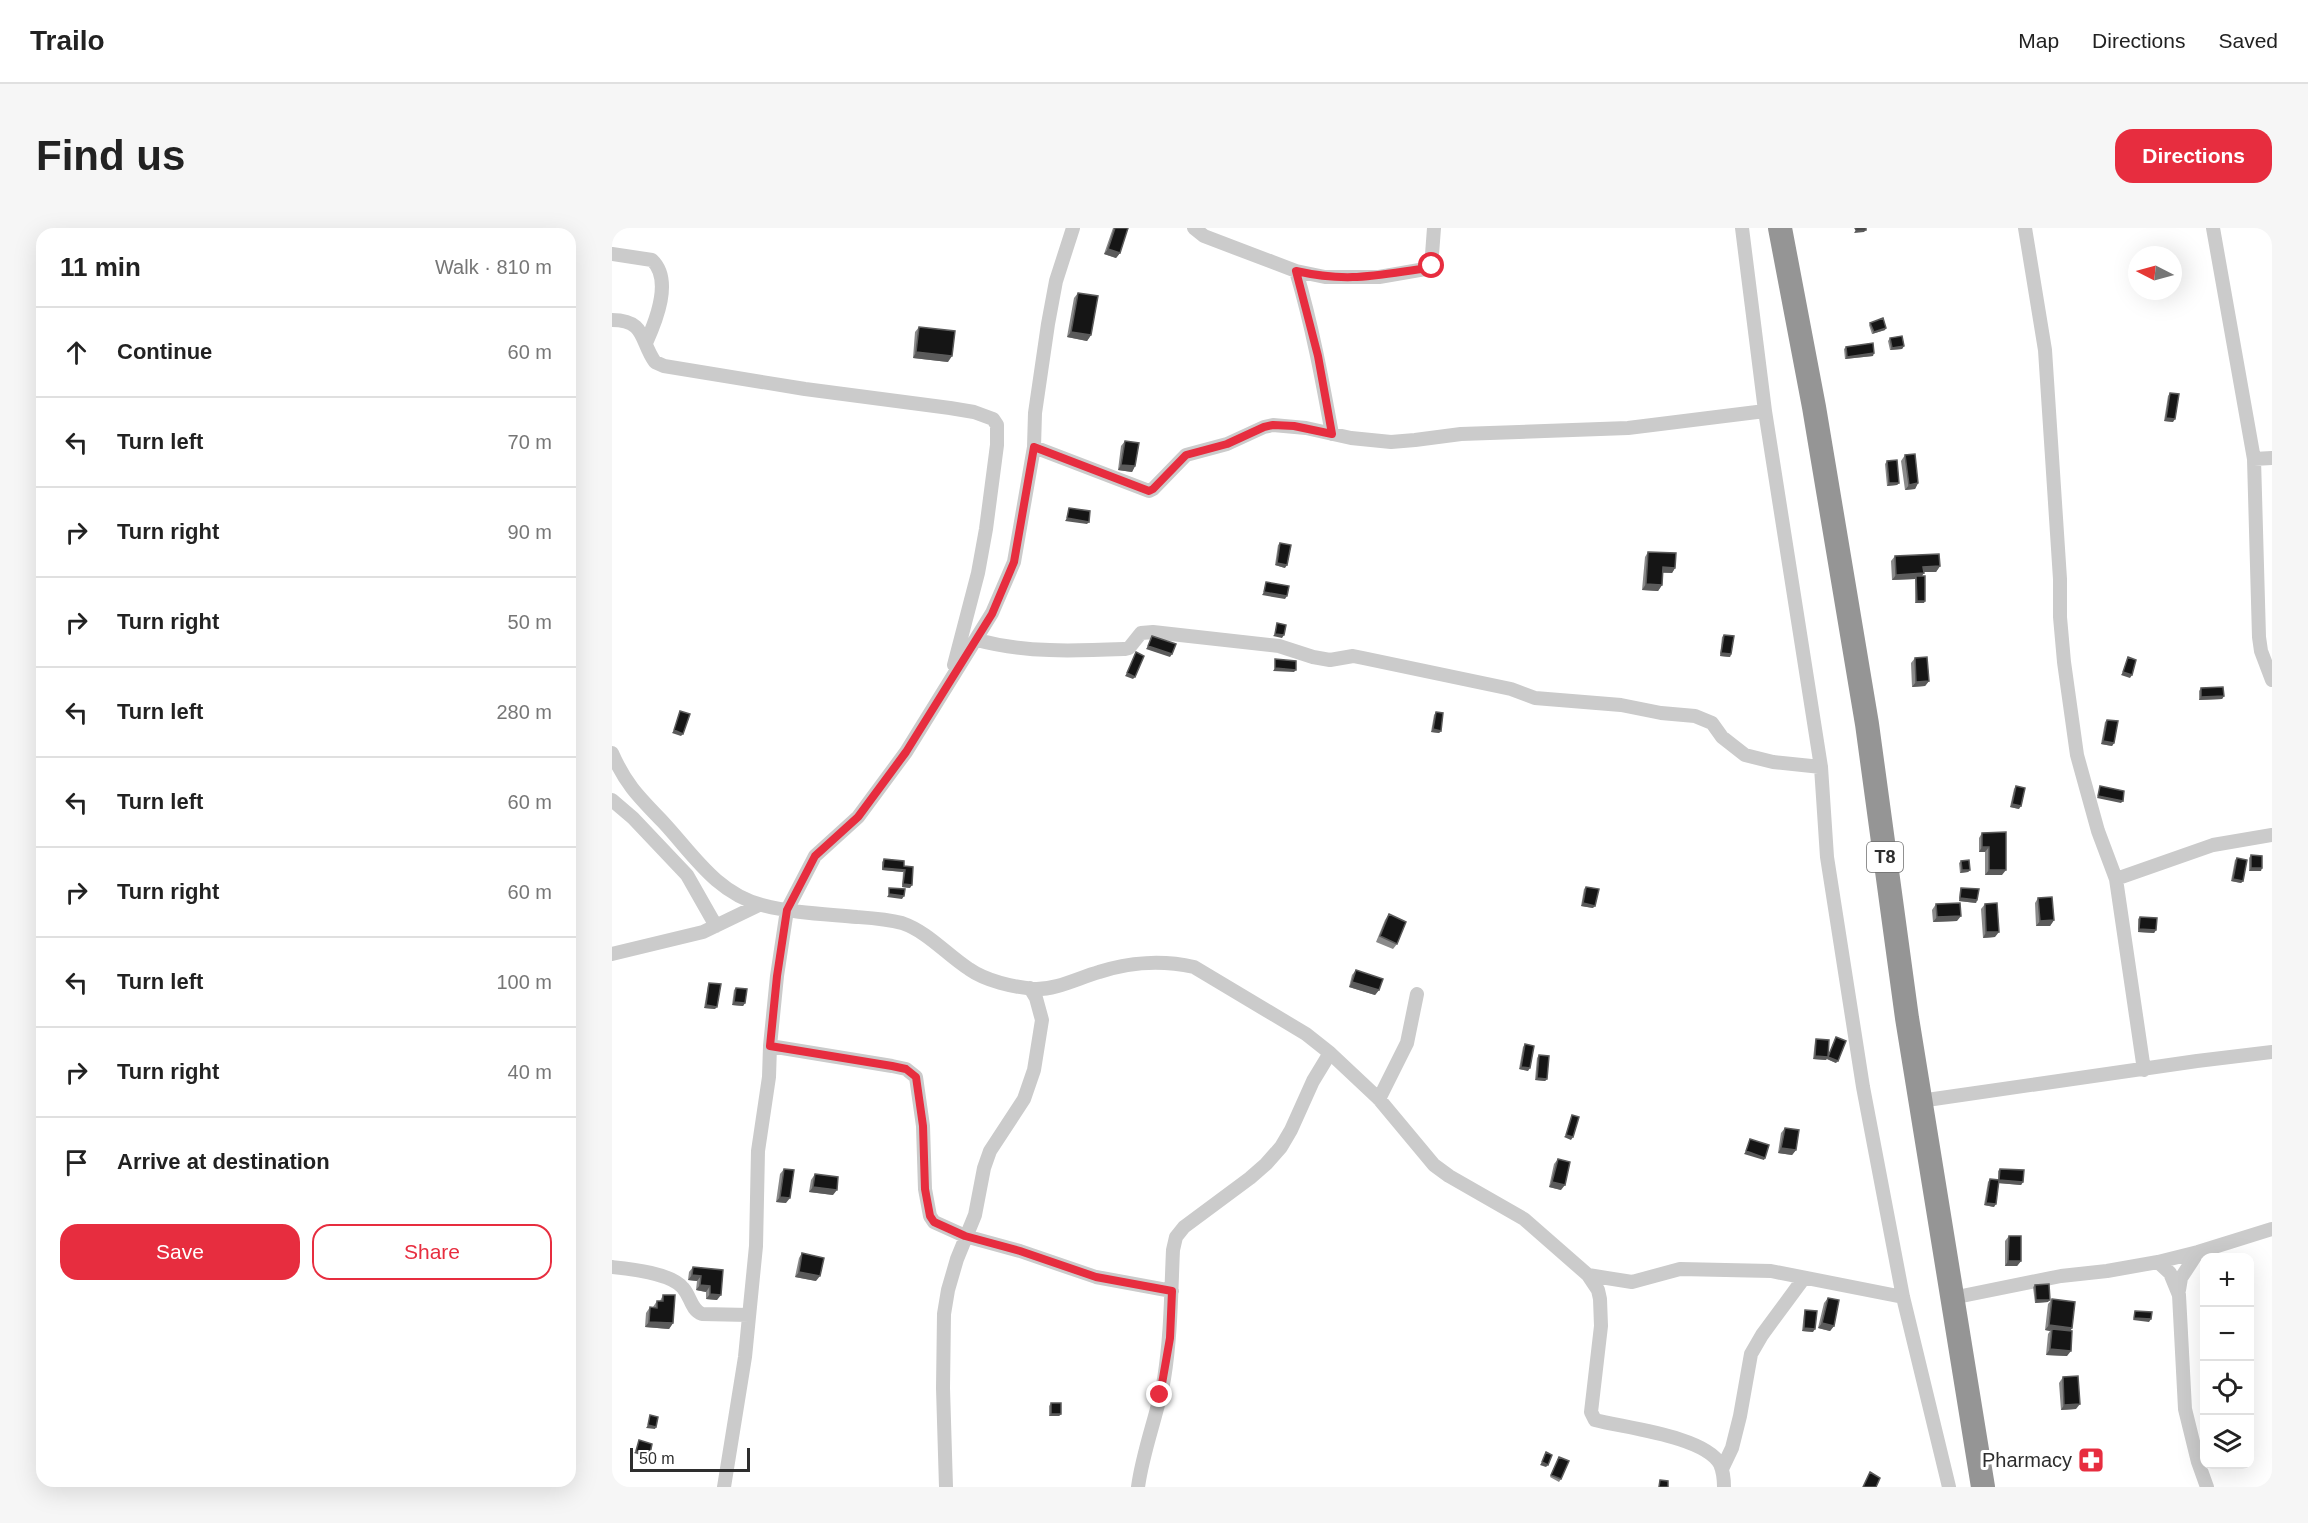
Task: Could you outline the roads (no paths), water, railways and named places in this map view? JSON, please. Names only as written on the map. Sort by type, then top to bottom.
[{"type":"highway","name":"T8","points":[[1780,228],[1816,418],[1867,724],[1907,1018],[1983,1487]]},
{"type":"street","points":[[724,1487],[745,1357],[756,1246],[758,1151],[770,1077],[770,1046],[777,976],[787,910],[815,856],[858,817],[906,752],[992,614],[1014,562],[1034,447],[1035,413],[1048,324],[1056,281],[1073,228]]},
{"type":"street","points":[[1194,228],[1204,236],[1296,271],[1325,277],[1358,278],[1431,268],[1434,228]]},
{"type":"street","points":[[1742,228],[1766,411],[1821,767],[1827,857],[1863,1087],[1903,1297],[1949,1487]]},
{"type":"street","points":[[2025,228],[2045,351],[2060,579],[2060,617],[2072,724],[2077,755],[2098,831],[2115,879],[2144,1070]]},
{"type":"street","points":[[2213,228],[2254,459],[2266,637],[2261,651],[2272,680]]},
{"type":"street","points":[[612,254],[652,260],[661,273],[659,312],[646,343]]},
{"type":"street","points":[[1296,271],[1318,356],[1332,434]]},
{"type":"street","points":[[612,320],[628,321],[634,324],[655,362],[664,366],[812,390],[950,408],[981,414],[993,419],[997,425],[997,445],[986,529],[978,573],[951,679]]},
{"type":"street","points":[[1034,447],[1149,491],[1186,455],[1227,444],[1264,427],[1288,425],[1390,442],[1415,441],[1461,434],[1628,428],[1766,411]]},
{"type":"street","points":[[2254,459],[2272,458]]},
{"type":"street","points":[[977,640],[1010,648],[1046,651],[1125,649],[1130,648],[1141,633],[1153,632],[1279,646],[1330,660],[1353,656],[1363,657],[1511,689],[1535,698],[1621,705],[1704,719],[1712,723],[1736,749],[1745,755],[1773,762],[1821,767]]},
{"type":"street","points":[[612,753],[631,789],[663,822],[698,864],[720,882],[759,905],[903,924],[932,939],[970,971],[996,981],[1030,988],[1051,988],[1102,971],[1147,963],[1179,964],[1194,968],[1306,1034],[1379,1099],[1434,1165],[1524,1219],[1588,1275],[1598,1290],[1600,1299],[1601,1326],[1592,1416],[1595,1420],[1683,1440],[1699,1448],[1715,1459],[1722,1469],[1724,1487]]},
{"type":"street","points":[[612,800],[633,818],[687,874],[716,926]]},
{"type":"street","points":[[2115,879],[2213,845],[2272,835]]},
{"type":"street","points":[[612,954],[703,932],[759,905]]},
{"type":"street","points":[[946,1487],[943,1388],[944,1314],[948,1290],[965,1236],[975,1215],[984,1168],[990,1151],[1024,1099],[1034,1070],[1042,1020],[1036,998],[1030,988]]},
{"type":"street","points":[[1379,1099],[1407,1043],[1417,994]]},
{"type":"street","points":[[770,1046],[892,1066],[912,1072],[919,1089],[924,1138],[925,1189],[930,1216],[934,1222],[965,1236],[1020,1251],[1096,1277],[1172,1291]]},
{"type":"street","points":[[1920,1101],[2272,1052]]},
{"type":"street","points":[[1138,1487],[1142,1458],[1164,1379],[1170,1338],[1173,1250],[1176,1237],[1184,1227],[1266,1164],[1281,1148],[1313,1081],[1330,1053]]},
{"type":"street","points":[[1952,1298],[2061,1276],[2158,1262],[2272,1229]]},
{"type":"street","points":[[2198,1252],[2181,1278],[2179,1295],[2185,1409],[2198,1462],[2207,1487]]},
{"type":"street","points":[[2158,1262],[2175,1281],[2179,1295]]},
{"type":"street","points":[[612,1267],[647,1272],[676,1282],[683,1288],[697,1312],[702,1314],[749,1315]]},
{"type":"street","points":[[1588,1275],[1632,1282],[1680,1269],[1771,1271],[1903,1297]]},
{"type":"street","points":[[1722,1469],[1732,1448],[1751,1354],[1762,1335],[1804,1278]]},
{"type":"place","name":"Pharmacy","points":[[2091,1460]]}]
